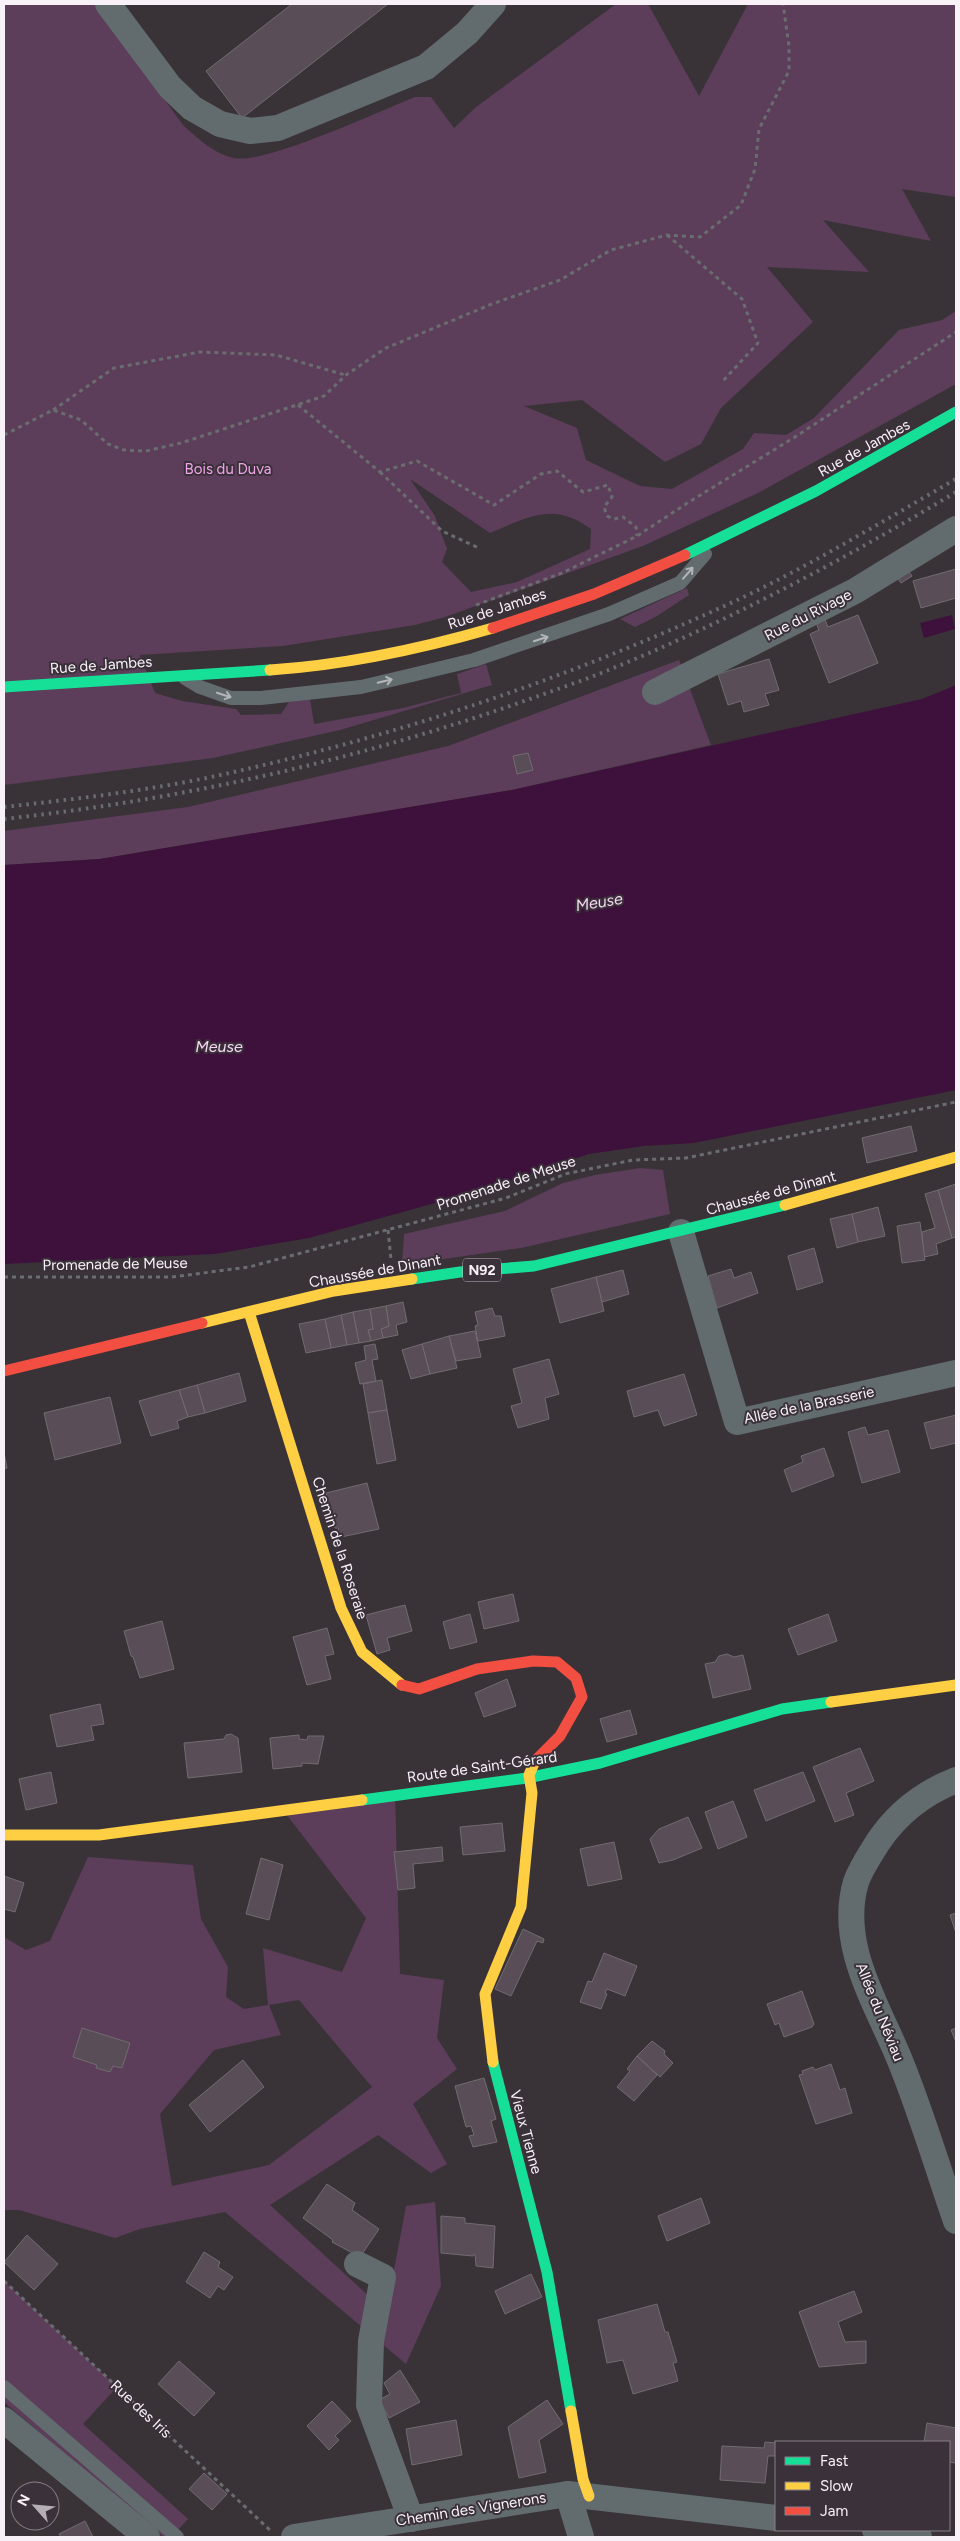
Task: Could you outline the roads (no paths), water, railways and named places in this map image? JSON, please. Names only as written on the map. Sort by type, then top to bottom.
[{"type":"main road","name":"Rue de Jambes","points":[[4,687],[359,661],[415,650],[466,636],[590,594],[718,540],[806,497],[956,412]]},
{"type":"main road","name":"Chaussée de Dinant","points":[[4,1370],[334,1291],[460,1272],[534,1266],[791,1204],[956,1157]]},
{"type":"main road","name":"Chemin de la Roseraie","points":[[249,1312],[341,1608],[362,1652],[398,1684],[420,1689],[478,1668],[534,1660],[557,1662],[576,1678],[582,1697],[556,1741],[531,1766],[527,1778]]},
{"type":"main road","name":"Route de Saint-Gérard","points":[[4,1835],[98,1835],[527,1778],[600,1763],[782,1708],[956,1685]]},
{"type":"main road","name":"Vieux Tienne","points":[[527,1778],[532,1794],[521,1907],[485,1994],[491,2056],[547,2272],[583,2479],[578,2495]]},
{"type":"street","points":[[108,4],[170,87],[192,108],[220,124],[250,131],[278,128],[426,67],[467,33],[493,4]]},
{"type":"street","name":"Rue du Rivage","points":[[655,692],[856,590],[956,529]]},
{"type":"street","name":"Allée de la Brasserie","points":[[681,1232],[737,1422],[956,1373]]},
{"type":"street","name":"Allée du Néviau","points":[[956,1780],[933,1788],[894,1820],[864,1863],[856,1883],[852,1912],[856,1952],[878,2012],[901,2062],[956,2221]]},
{"type":"street","points":[[357,2264],[382,2277],[371,2341],[369,2406],[411,2518]]},
{"type":"street","points":[[4,2420],[147,2537]]},
{"type":"street","points":[[578,2495],[581,2537]]},
{"type":"street","name":"Chemin des Vignerons","points":[[294,2537],[411,2518],[578,2495],[775,2518]]},
{"type":"street","points":[[881,2531],[919,2537]]},
{"type":"lane","points":[[180,675],[200,687],[231,698],[261,698],[361,687],[474,660],[586,623],[680,583],[718,540]]},
{"type":"lane","points":[[4,2387],[177,2537]]},
{"type":"water","points":[[952,615],[955,629],[924,638],[920,623]]},
{"type":"water","name":"Meuse","points":[[956,685],[956,1090],[694,1143],[644,1146],[589,1154],[489,1188],[309,1238],[215,1254],[4,1264],[4,865],[100,859],[512,790],[922,699]]},
{"type":"railway","points":[[4,807],[84,798],[216,776],[349,743],[414,724],[543,681],[670,630],[762,588],[874,527],[956,479]]},
{"type":"railway","points":[[4,819],[72,811],[139,800],[205,788],[336,759],[465,721],[530,699],[611,669],[744,609],[830,565],[956,492]]},
{"type":"park label","name":"Bois du Duva","points":[[228,469]]}]
